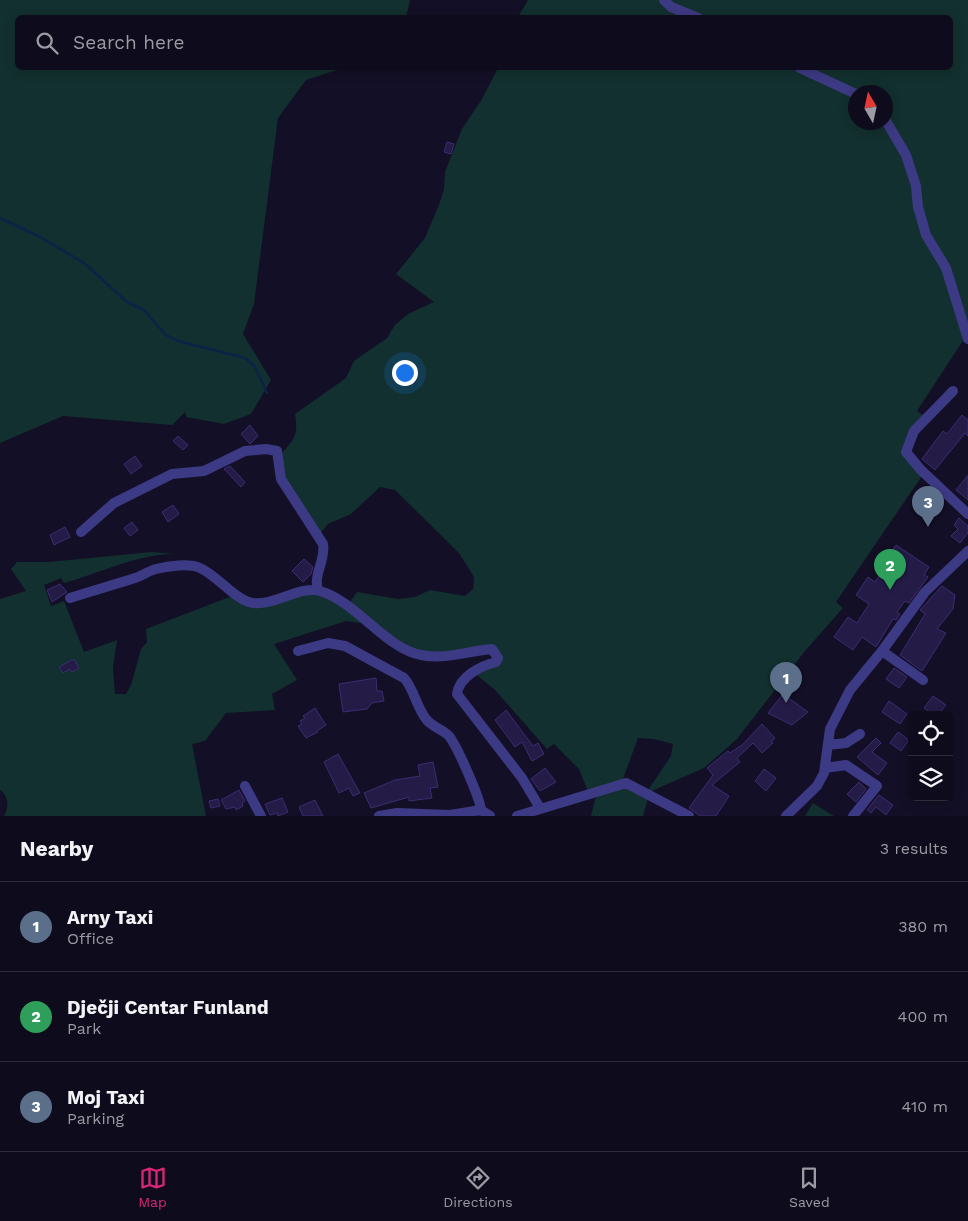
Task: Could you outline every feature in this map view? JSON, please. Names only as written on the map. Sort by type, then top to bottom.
[{"type":"street","points":[[664,0],[671,7],[691,15]]},
{"type":"street","points":[[804,70],[848,90]]},
{"type":"street","points":[[891,130],[906,155],[916,186],[918,208],[926,235],[946,268],[968,339]]},
{"type":"street","points":[[953,391],[914,431],[906,452],[921,470],[968,512]]},
{"type":"street","points":[[81,532],[114,503],[172,474],[204,471],[245,451],[266,449],[277,451],[281,480],[322,544],[324,553],[316,583],[318,590]]},
{"type":"street","points":[[786,816],[817,786],[825,768],[830,729],[850,690],[926,592],[968,551]]},
{"type":"street","points":[[70,598],[136,578],[154,569],[178,566],[198,567],[225,584],[243,600],[254,603],[318,590],[348,605],[408,652],[435,657],[492,649],[498,658],[496,662],[473,672],[460,683],[457,694],[522,778],[540,808]]},
{"type":"street","points":[[298,650],[328,643],[345,646],[404,678],[410,686],[414,699],[426,720],[449,736],[478,798],[481,810],[490,816]]},
{"type":"street","points":[[882,651],[923,680]]},
{"type":"street","points":[[828,745],[846,742],[860,734]]},
{"type":"street","points":[[825,768],[846,765],[877,786],[854,816]]},
{"type":"street","points":[[517,816],[626,783],[689,816]]},
{"type":"street","points":[[245,786],[261,816]]},
{"type":"street","points":[[379,816],[397,813],[450,815],[481,810]]},
{"type":"green space","points":[[0,0],[410,0],[407,15],[15,15],[15,70],[337,70],[306,80],[278,118],[254,304],[243,334],[271,380],[251,414],[224,424],[186,417],[185,412],[172,425],[63,416],[0,443]]},
{"type":"green space","points":[[528,0],[968,0],[968,339],[966,336],[917,411],[927,418],[906,452],[924,473],[836,602],[843,608],[805,651],[737,739],[704,768],[647,793],[649,795],[643,816],[591,816],[597,792],[589,794],[579,769],[554,744],[547,749],[494,689],[473,672],[490,664],[496,653],[420,655],[373,625],[346,621],[274,644],[297,680],[272,694],[275,710],[226,713],[205,741],[192,744],[206,816],[4,816],[7,802],[5,795],[0,790],[0,599],[26,591],[11,569],[17,562],[49,562],[151,552],[175,554],[147,557],[64,583],[61,578],[44,585],[51,606],[64,601],[84,652],[117,640],[113,667],[115,694],[126,694],[131,685],[141,649],[147,642],[146,629],[232,596],[254,603],[306,592],[348,605],[357,592],[398,599],[415,597],[430,590],[465,596],[473,589],[474,577],[459,553],[395,490],[380,487],[351,514],[328,524],[318,536],[287,491],[278,457],[294,438],[296,428],[295,414],[346,378],[354,361],[387,338],[395,325],[408,314],[434,302],[396,274],[425,238],[439,205],[444,189],[445,172],[462,129],[482,99],[497,70],[953,70],[953,15],[519,15]],"holes":[[[638,738],[654,739],[673,744],[671,756],[646,793],[621,784]]]},
{"type":"green space","points":[[813,803],[834,816],[805,816]]},
{"type":"building","points":[[447,142],[454,144],[451,154],[444,152]]},
{"type":"building","points":[[962,415],[968,420],[968,436],[965,433],[935,470],[922,459],[943,431],[947,434]]},
{"type":"building","points":[[250,425],[258,436],[250,444],[241,434]]},
{"type":"building","points":[[178,436],[188,445],[183,450],[173,441]]},
{"type":"building","points":[[135,456],[142,466],[131,474],[124,464]]},
{"type":"building","points":[[230,466],[245,482],[241,487],[224,469]]},
{"type":"building","points":[[968,475],[968,500],[956,490]]},
{"type":"building","points":[[173,505],[179,514],[168,522],[162,512]]},
{"type":"building","points":[[959,518],[968,526],[968,533],[960,543],[951,536],[958,529],[954,525]]},
{"type":"building","points":[[132,522],[138,530],[130,536],[124,528]]},
{"type":"building","points":[[65,527],[70,537],[54,545],[50,535]]},
{"type":"building","points":[[896,545],[929,567],[924,575],[928,577],[909,603],[905,601],[897,612],[900,614],[896,620],[893,619],[876,647],[862,637],[853,650],[834,637],[848,617],[857,623],[869,604],[856,595],[868,577],[875,582],[892,556],[890,554]]},
{"type":"building","points":[[304,559],[313,567],[311,574],[303,582],[292,571]]},
{"type":"building","points":[[60,584],[67,592],[52,602],[47,590]]},
{"type":"building","points":[[942,586],[955,595],[953,609],[937,629],[946,633],[922,671],[900,655],[925,614],[920,610]]},
{"type":"building","points":[[74,659],[79,668],[72,672],[70,669],[63,673],[59,667]]},
{"type":"building","points":[[894,668],[907,677],[899,688],[886,679]]},
{"type":"building","points":[[376,678],[377,691],[382,691],[384,701],[372,703],[367,709],[343,712],[339,684]]},
{"type":"building","points":[[783,694],[808,712],[792,725],[768,713]]},
{"type":"building","points":[[933,696],[946,705],[941,711],[928,711],[924,708]]},
{"type":"building","points":[[889,701],[907,714],[900,724],[882,712]]},
{"type":"building","points":[[315,708],[326,725],[318,732],[306,738],[298,726],[302,724],[300,721],[305,718],[303,716]]},
{"type":"building","points":[[506,710],[533,746],[538,743],[544,754],[532,761],[522,742],[515,747],[495,720]]},
{"type":"building","points":[[762,724],[775,738],[771,742],[773,743],[762,753],[753,743],[737,758],[740,762],[712,785],[729,796],[716,816],[700,816],[689,808],[713,775],[707,768],[728,751],[730,753],[742,745]]},
{"type":"building","points":[[898,732],[908,739],[901,751],[890,743]]},
{"type":"building","points":[[876,738],[881,743],[872,752],[887,763],[878,775],[857,757]]},
{"type":"building","points":[[338,754],[360,793],[353,796],[349,788],[339,793],[324,762]]},
{"type":"building","points":[[433,762],[438,787],[430,788],[432,798],[409,801],[409,797],[371,808],[364,793],[395,780],[420,776],[418,765]]},
{"type":"building","points":[[545,768],[556,782],[540,791],[531,779]]},
{"type":"building","points":[[764,769],[776,778],[766,791],[755,781]]},
{"type":"building","points":[[859,782],[866,789],[856,802],[847,794]]},
{"type":"building","points":[[239,790],[245,801],[242,803],[243,806],[236,810],[235,807],[226,809],[221,800]]},
{"type":"building","points":[[879,795],[893,805],[886,815],[876,807],[871,813],[867,810]]},
{"type":"building","points":[[282,798],[288,812],[278,816],[277,813],[270,815],[265,804]]},
{"type":"building","points":[[218,799],[220,806],[211,808],[209,801]]},
{"type":"building","points":[[315,800],[323,816],[303,816],[299,807]]},
{"type":"waterway","points":[[0,218],[40,237],[84,263],[127,302],[144,310],[166,335],[178,341],[245,358],[255,367],[267,393]]},
{"type":"place","name":"Moj Taxi","points":[[928,527]]},
{"type":"place","name":"Dječji Centar Funland","points":[[890,590]]},
{"type":"place","name":"Arny Taxi","points":[[786,703]]}]
